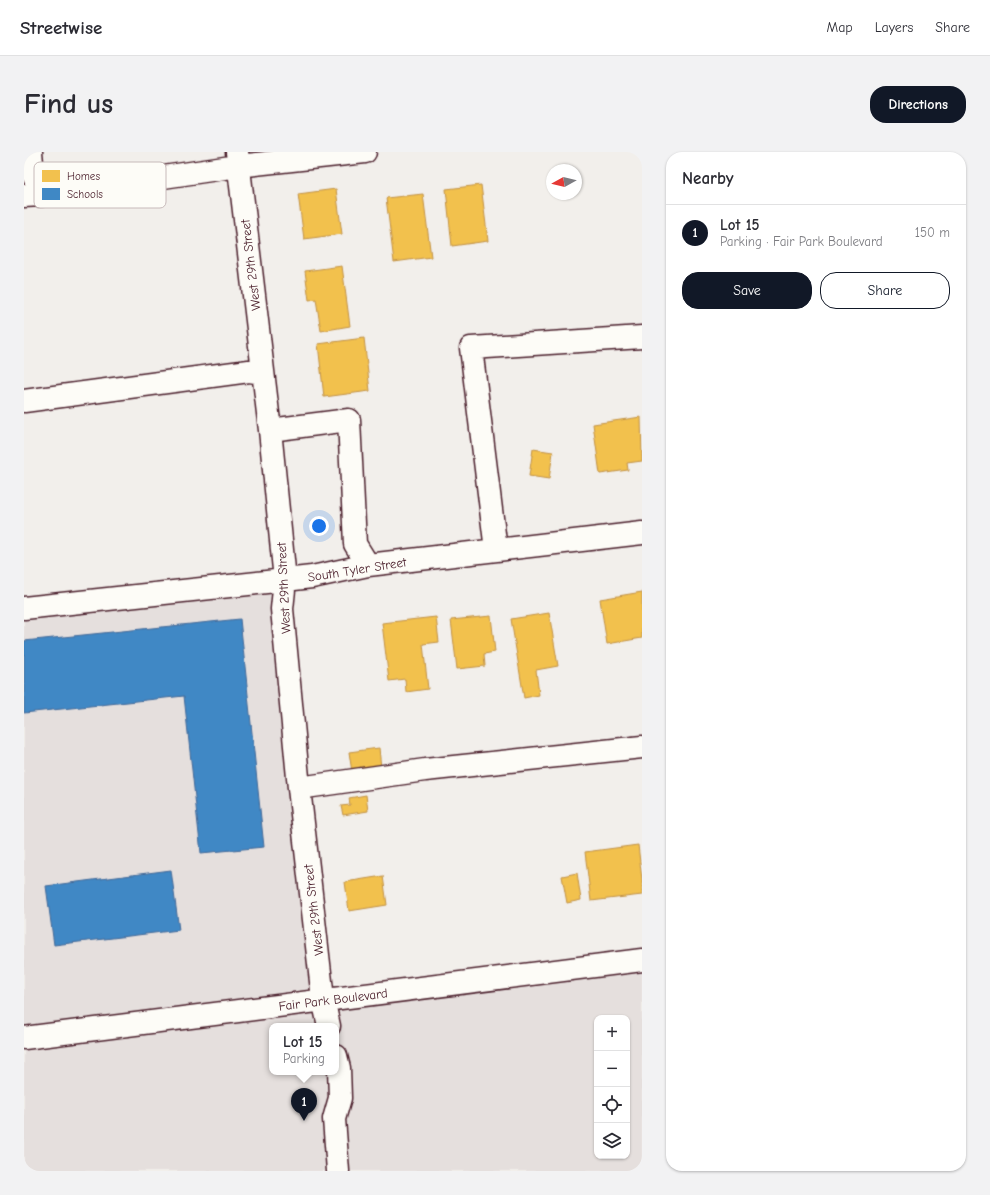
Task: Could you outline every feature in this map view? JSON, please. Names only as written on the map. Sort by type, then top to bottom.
[{"type":"street","points":[[31,152],[34,174],[32,195]]},
{"type":"street","points":[[166,172],[238,159],[365,152]]},
{"type":"street","name":"West 29th Street","points":[[238,159],[270,430],[285,580],[282,609],[299,788],[323,999],[328,1023]]},
{"type":"street","points":[[496,550],[471,348],[642,337]]},
{"type":"street","points":[[24,401],[249,371],[263,373]]},
{"type":"street","points":[[270,430],[349,420],[355,544],[368,565]]},
{"type":"street","name":"South Tyler Street","points":[[24,608],[312,577],[368,565],[642,533]]},
{"type":"street","points":[[299,788],[425,770],[642,747]]},
{"type":"street","name":"Fair Park Boulevard","points":[[24,1038],[323,999],[642,960]]},
{"type":"street","points":[[338,1075],[340,1098],[334,1119],[338,1171]]},
{"type":"shaded area","points":[[282,582],[323,999],[642,960],[642,1171],[24,1171],[24,609]]},
{"type":"building: Homes","points":[[481,185],[488,241],[452,246],[446,189]]},
{"type":"building: Homes","points":[[336,189],[342,234],[304,239],[298,194]]},
{"type":"building: Homes","points":[[423,194],[431,257],[394,262],[386,198]]},
{"type":"building: Homes","points":[[342,266],[350,326],[321,331],[316,299],[309,300],[305,271]]},
{"type":"building: Homes","points":[[364,338],[370,391],[324,397],[318,344]]},
{"type":"building: Homes","points":[[641,417],[642,461],[627,463],[628,470],[600,474],[593,424]]},
{"type":"building: Homes","points":[[533,449],[553,452],[549,479],[529,476]]},
{"type":"building: Homes","points":[[642,592],[642,638],[607,644],[600,599]]},
{"type":"building: Homes","points":[[549,613],[558,666],[536,670],[539,695],[524,698],[511,619]]},
{"type":"building: Homes","points":[[491,616],[495,652],[484,654],[485,666],[457,669],[451,620]]},
{"type":"building: Homes","points":[[436,617],[439,642],[423,644],[428,689],[406,692],[405,679],[389,681],[382,623]]},
{"type":"building: Homes","points":[[379,748],[381,768],[352,772],[349,752]]},
{"type":"building: Homes","points":[[366,795],[368,811],[343,815],[341,806],[350,805],[349,798]]},
{"type":"building: Homes","points":[[638,845],[642,895],[591,901],[585,852]]},
{"type":"building: Homes","points":[[577,873],[581,900],[567,903],[562,876]]},
{"type":"building: Homes","points":[[383,876],[387,905],[349,911],[345,882]]},
{"type":"building: Schools","points":[[240,619],[264,847],[201,853],[184,696],[24,713],[24,641]]},
{"type":"building: Schools","points":[[171,870],[179,930],[54,945],[46,886]]},
{"type":"place","name":"Lot 15","points":[[304,1121]]}]
